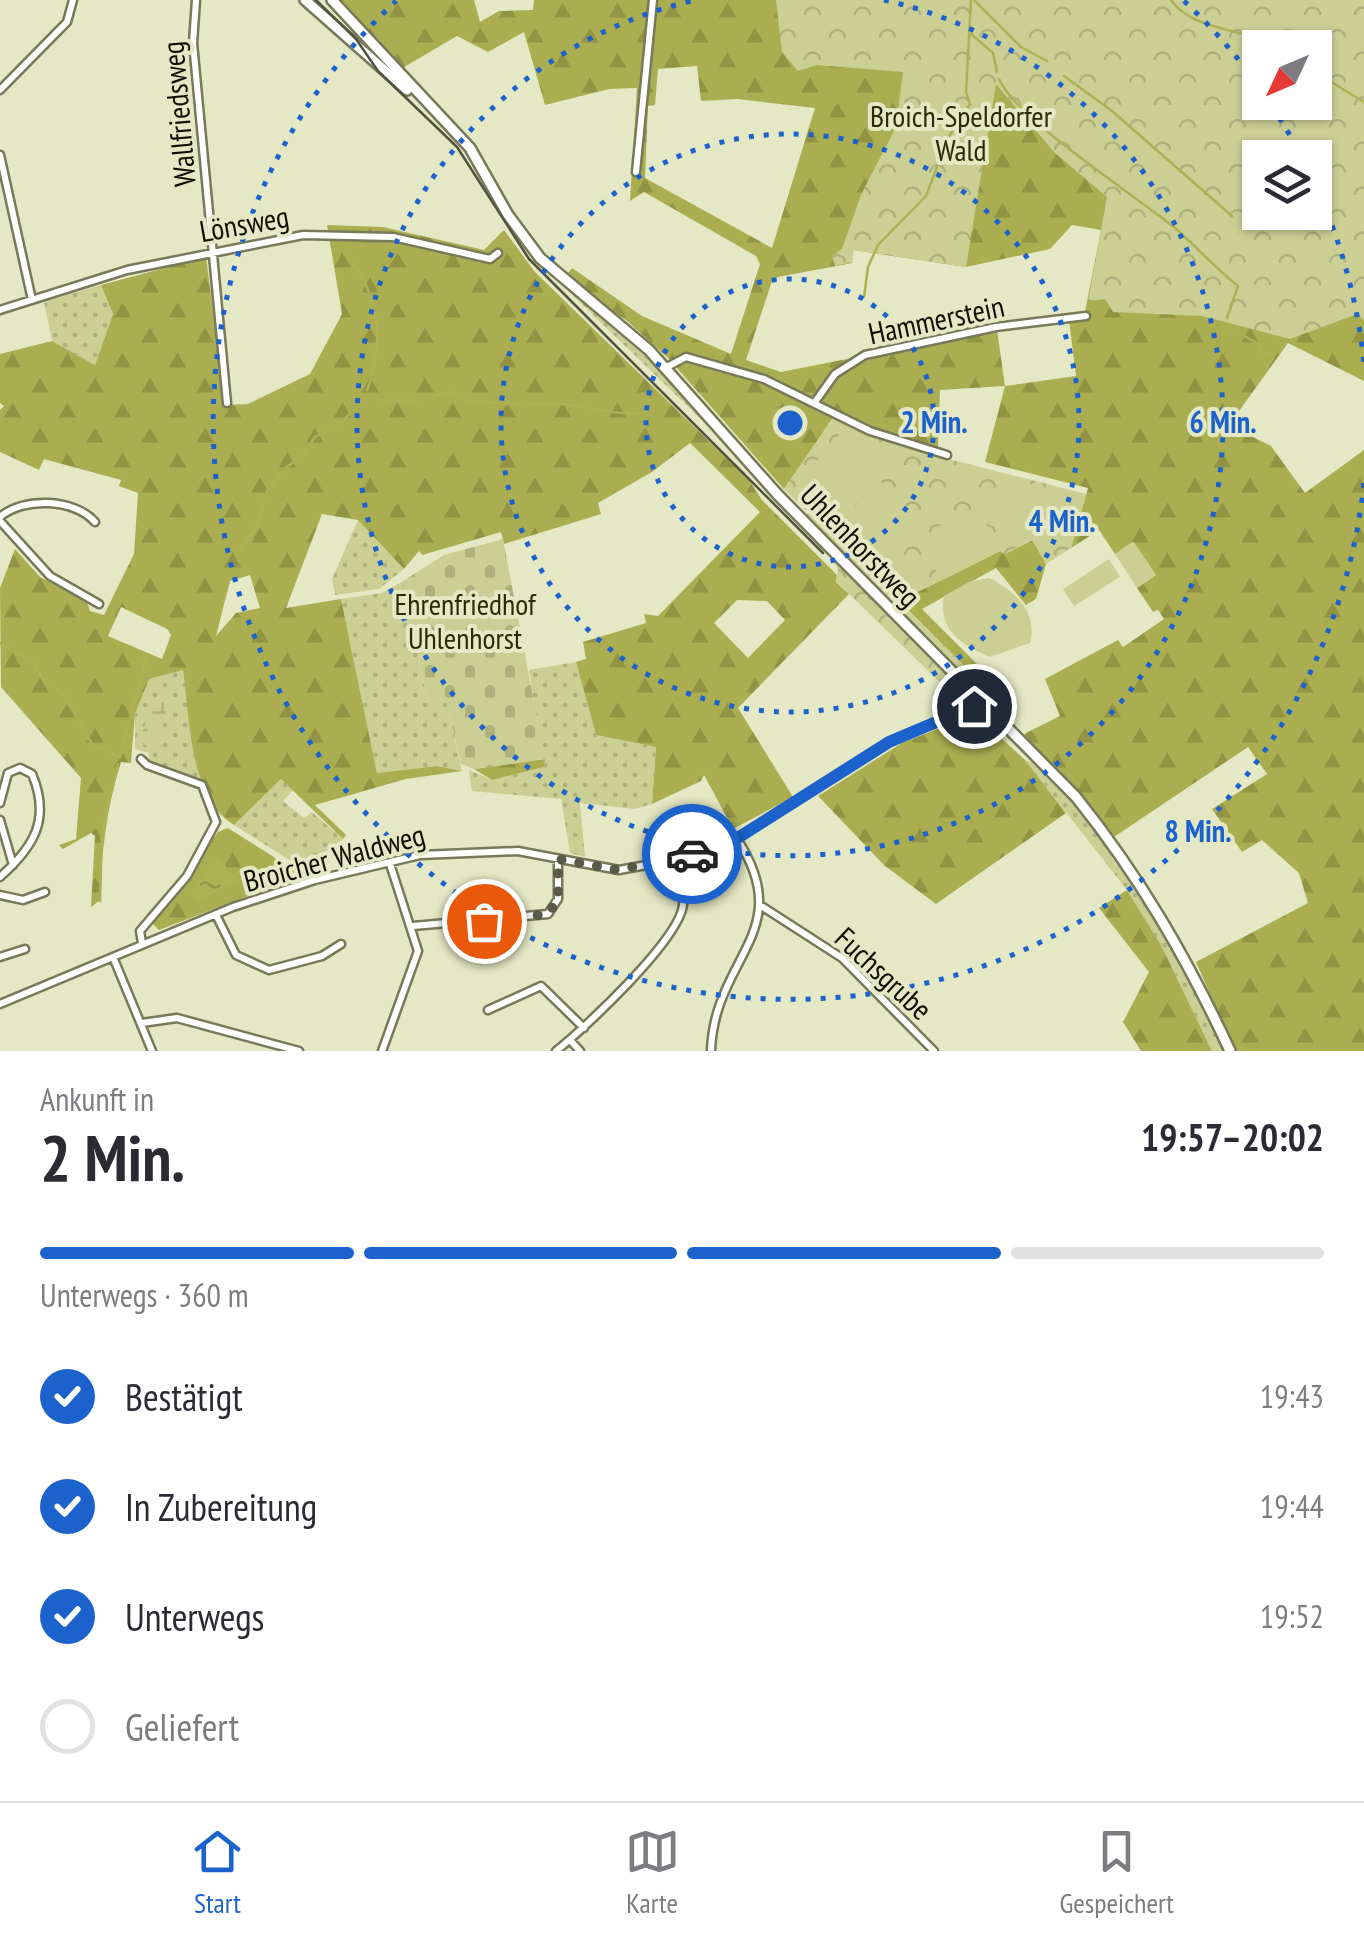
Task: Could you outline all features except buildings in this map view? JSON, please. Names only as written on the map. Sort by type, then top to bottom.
[{"type":"main road","name":"Uhlenhorstweg","points":[[305,0],[422,100]]},
{"type":"main road","name":"Uhlenhorstweg","points":[[334,1],[478,158],[508,216],[540,258],[624,326],[778,495],[1076,798],[1118,850],[1169,927],[1230,1051]]},
{"type":"street","points":[[0,90],[68,22],[73,0]]},
{"type":"street","name":"Wallfriedsweg","points":[[196,0],[193,43],[226,403]]},
{"type":"street","points":[[636,172],[653,0]]},
{"type":"street","points":[[0,155],[32,300]]},
{"type":"street","name":"Lönsweg","points":[[0,310],[127,270],[303,235],[361,234],[490,259],[498,253]]},
{"type":"street","name":"Hammerstein","points":[[815,402],[836,374],[866,355],[996,327],[1086,316]]},
{"type":"street","points":[[665,368],[686,357],[764,378],[904,445],[947,455]]},
{"type":"street","points":[[96,522],[72,508],[36,503],[19,505],[0,519],[50,576],[99,604]]},
{"type":"street","name":"Broicher Waldweg","points":[[0,1004],[142,943],[302,884],[448,850],[518,851],[618,870],[674,860],[736,839],[889,742],[983,702]]},
{"type":"street","name":"Broicher Waldweg","points":[[141,759],[147,766],[202,785],[216,822],[186,876],[140,931],[142,943]]},
{"type":"street","points":[[0,803],[8,773],[20,768],[32,774],[38,791],[40,822],[31,847],[0,877]]},
{"type":"street","points":[[0,820],[14,866]]},
{"type":"street","points":[[711,1051],[716,1012],[763,908],[753,864],[736,839]]},
{"type":"street","points":[[413,926],[548,914],[558,899],[558,859]]},
{"type":"street","points":[[556,1051],[584,1028],[674,926],[683,899],[674,860]]},
{"type":"street","points":[[382,1051],[416,960],[413,926],[390,864]]},
{"type":"street","points":[[0,894],[23,900],[45,892]]},
{"type":"street","name":"Fuchsgrube","points":[[763,908],[842,958],[934,1051]]},
{"type":"street","points":[[216,914],[236,955],[268,970],[322,956],[341,944]]},
{"type":"street","points":[[0,957],[25,949]]},
{"type":"street","points":[[113,957],[152,1051]]},
{"type":"street","points":[[488,1010],[541,986],[584,1028]]},
{"type":"street","points":[[142,1023],[178,1018],[299,1051]]},
{"type":"street","points":[[570,1040],[580,1051]]},
{"type":"green space","name":"Broich-Speldorfer Wald","points":[[338,0],[474,0],[480,22],[499,11],[533,10],[534,0],[1364,0],[1364,381],[1288,343],[1229,425],[1271,446],[1305,493],[1364,450],[1364,1051],[1235,1051],[1196,962],[1308,903],[1299,873],[1262,840],[1242,852],[1212,809],[1267,774],[1248,747],[1114,837],[1024,734],[1060,716],[1045,679],[1118,640],[1123,647],[1164,619],[1158,610],[1153,612],[1137,588],[1156,575],[1133,542],[1115,554],[1099,530],[1071,548],[1088,488],[985,462],[1005,386],[940,390],[938,448],[896,438],[837,412],[784,489],[668,358],[627,321],[565,277],[572,268],[642,316],[731,354],[760,264],[756,256],[644,192],[630,201],[637,88],[609,89],[545,105],[524,32],[488,52],[457,36],[399,70]],"holes":[[[697,66],[701,101],[737,99],[815,108],[772,248],[645,178],[648,106],[655,105],[658,69]],[[1072,225],[1101,230],[1084,317],[1069,320],[1076,376],[1005,386],[997,330],[854,363],[852,358],[781,372],[746,360],[773,278],[852,263],[853,250],[966,267],[1050,249]]]},
{"type":"green space","points":[[776,0],[1364,0],[1364,320],[1357,314],[1290,339],[1202,316],[1113,312],[1105,299],[1088,301],[1107,197],[1055,153],[996,84],[966,267],[854,250],[852,262],[835,266],[832,256],[842,249],[861,195],[896,127],[903,72],[817,65],[798,71],[782,52]]},
{"type":"green space","points":[[327,225],[383,227],[484,250],[504,230],[535,272],[749,480],[762,500],[837,575],[836,582],[849,594],[738,708],[793,797],[733,829],[704,775],[701,781],[652,804],[656,747],[596,735],[576,662],[586,659],[583,642],[646,623],[644,614],[658,616],[760,512],[690,443],[652,472],[598,503],[601,514],[504,544],[501,532],[422,555],[419,551],[404,569],[358,520],[322,514],[286,608],[341,599],[377,773],[437,766],[462,771],[406,779],[315,805],[346,835],[343,839],[281,779],[234,825],[219,813],[200,777],[183,670],[149,679],[135,714],[131,763],[121,762],[116,779],[99,901],[91,907],[95,836],[91,833],[63,849],[59,845],[76,839],[81,778],[1,687],[0,588],[15,549],[40,577],[87,602],[90,611],[104,615],[134,554],[138,493],[119,486],[121,480],[44,459],[39,470],[0,452],[0,410],[4,406],[0,403],[0,354],[52,341],[95,365],[113,314],[101,285],[206,257],[225,405],[248,404],[310,374],[342,314]],"holes":[[[250,575],[260,608],[236,613],[216,636],[230,581]],[[737,600],[767,601],[785,620],[748,658],[714,623]],[[121,607],[167,629],[171,635],[162,659],[108,636]]]},
{"type":"green space","points":[[561,284],[641,350],[708,426]]},
{"type":"green space","points":[[101,285],[113,314],[95,365],[52,341],[44,302]]},
{"type":"green space","points":[[834,417],[902,447],[1086,494],[1071,548],[1046,564],[1032,540],[1005,554],[1000,551],[899,601],[784,489]]},
{"type":"green space","points":[[844,428],[883,460],[830,525],[791,493]]},
{"type":"green space","points":[[1002,477],[1081,498],[1068,546],[989,525]]},
{"type":"green space","points":[[878,479],[920,519],[866,570],[831,535]]},
{"type":"green space","points":[[967,511],[976,527],[985,522],[1000,551],[941,581],[927,552],[946,542],[939,526]]},
{"type":"green space","points":[[807,512],[977,678],[971,682],[807,520]]},
{"type":"green space","points":[[358,520],[404,569],[379,589],[335,595],[332,579]]},
{"type":"green space","name":"Ehrenfriedhof Uhlenhorst","points":[[503,539],[545,759],[474,769],[461,764],[445,696],[427,699],[403,581],[444,555]]},
{"type":"green space","points":[[1033,540],[1046,564],[1036,599],[1026,605],[996,568],[922,609],[997,684],[988,689],[899,601],[1000,551],[1005,554]]},
{"type":"green space","points":[[1134,542],[1156,575],[1137,588],[1115,554]]},
{"type":"green space","points":[[831,557],[965,693],[963,705],[836,581],[838,569]]},
{"type":"green space","points":[[1109,559],[1120,577],[1074,606],[1063,589]]},
{"type":"green space","points":[[989,578],[1008,589],[1022,604],[1032,632],[1030,643],[990,657],[954,635],[943,608],[944,596],[969,582]]},
{"type":"green space","points":[[403,581],[427,699],[445,695],[462,771],[437,766],[377,773],[341,599],[382,593]]},
{"type":"green space","points":[[576,662],[596,735],[656,747],[652,804],[635,809],[580,803],[585,857],[570,853],[561,799],[472,791],[469,770],[492,780],[544,767],[529,670]]},
{"type":"green space","points":[[183,670],[200,779],[150,763],[148,753],[135,749],[135,714],[149,679]]},
{"type":"green space","points":[[170,694],[159,740],[147,746],[139,740],[157,696]]},
{"type":"green space","points":[[975,714],[1025,760],[1066,813],[936,904],[885,866],[818,796],[902,743]]},
{"type":"green space","points":[[545,759],[544,767],[492,780],[474,769]]},
{"type":"green space","points":[[1025,760],[1042,769],[1066,794],[1135,885],[1192,982],[1225,1051],[1212,1051],[1161,945],[1127,890]]},
{"type":"green space","points":[[281,779],[293,790],[283,801],[304,818],[312,812],[343,839],[325,869],[310,873],[234,825]]},
{"type":"green space","points":[[228,828],[302,875],[159,930],[152,923],[218,832]]},
{"type":"green space","points":[[727,849],[729,853],[706,894],[689,900],[684,865]]},
{"type":"green space","points":[[1127,890],[1161,945],[1212,1051],[1141,1051],[1123,1022],[1149,972],[1099,908]]},
{"type":"water","points":[[218,857],[239,881],[198,901],[190,891]]},
{"type":"waterway","points":[[864,297],[868,267],[878,245],[926,196],[948,138],[970,104],[966,92],[971,0]]},
{"type":"waterway","points":[[974,0],[1021,47],[1047,61]]},
{"type":"waterway","points":[[1171,0],[1193,18],[1242,34]]},
{"type":"waterway","points":[[971,34],[993,53],[997,72]]},
{"type":"waterway","points":[[1064,76],[1112,111],[1232,216]]},
{"type":"waterway","points":[[999,79],[1028,115],[1175,228],[1238,286],[1227,318]]},
{"type":"waterway","points":[[1332,82],[1364,102]]},
{"type":"waterway","points":[[344,254],[365,284],[376,319],[376,355],[367,390]]},
{"type":"waterway","points":[[1226,326],[1259,344],[1261,354],[1273,354],[1273,359]]},
{"type":"waterway","points":[[377,400],[412,401],[451,392],[468,401],[522,405]]},
{"type":"waterway","points":[[240,550],[256,528],[266,493],[284,469],[302,456],[315,437],[338,425],[364,401]]},
{"type":"waterway","points":[[529,405],[560,404],[623,413],[654,411]]},
{"type":"waterway","points":[[0,643],[34,663],[43,680],[63,694],[92,744],[120,758],[147,654]]},
{"type":"waterway","points":[[100,901],[102,832],[118,764]]},
{"type":"tram line","points":[[316,0],[356,39],[378,71],[457,147],[529,259],[823,553]]},
{"type":"way so far","points":[[484,921],[548,914],[558,899],[558,859],[618,870],[692,854]]},
{"type":"route","points":[[692,854],[736,839],[889,742],[974,706]]}]
